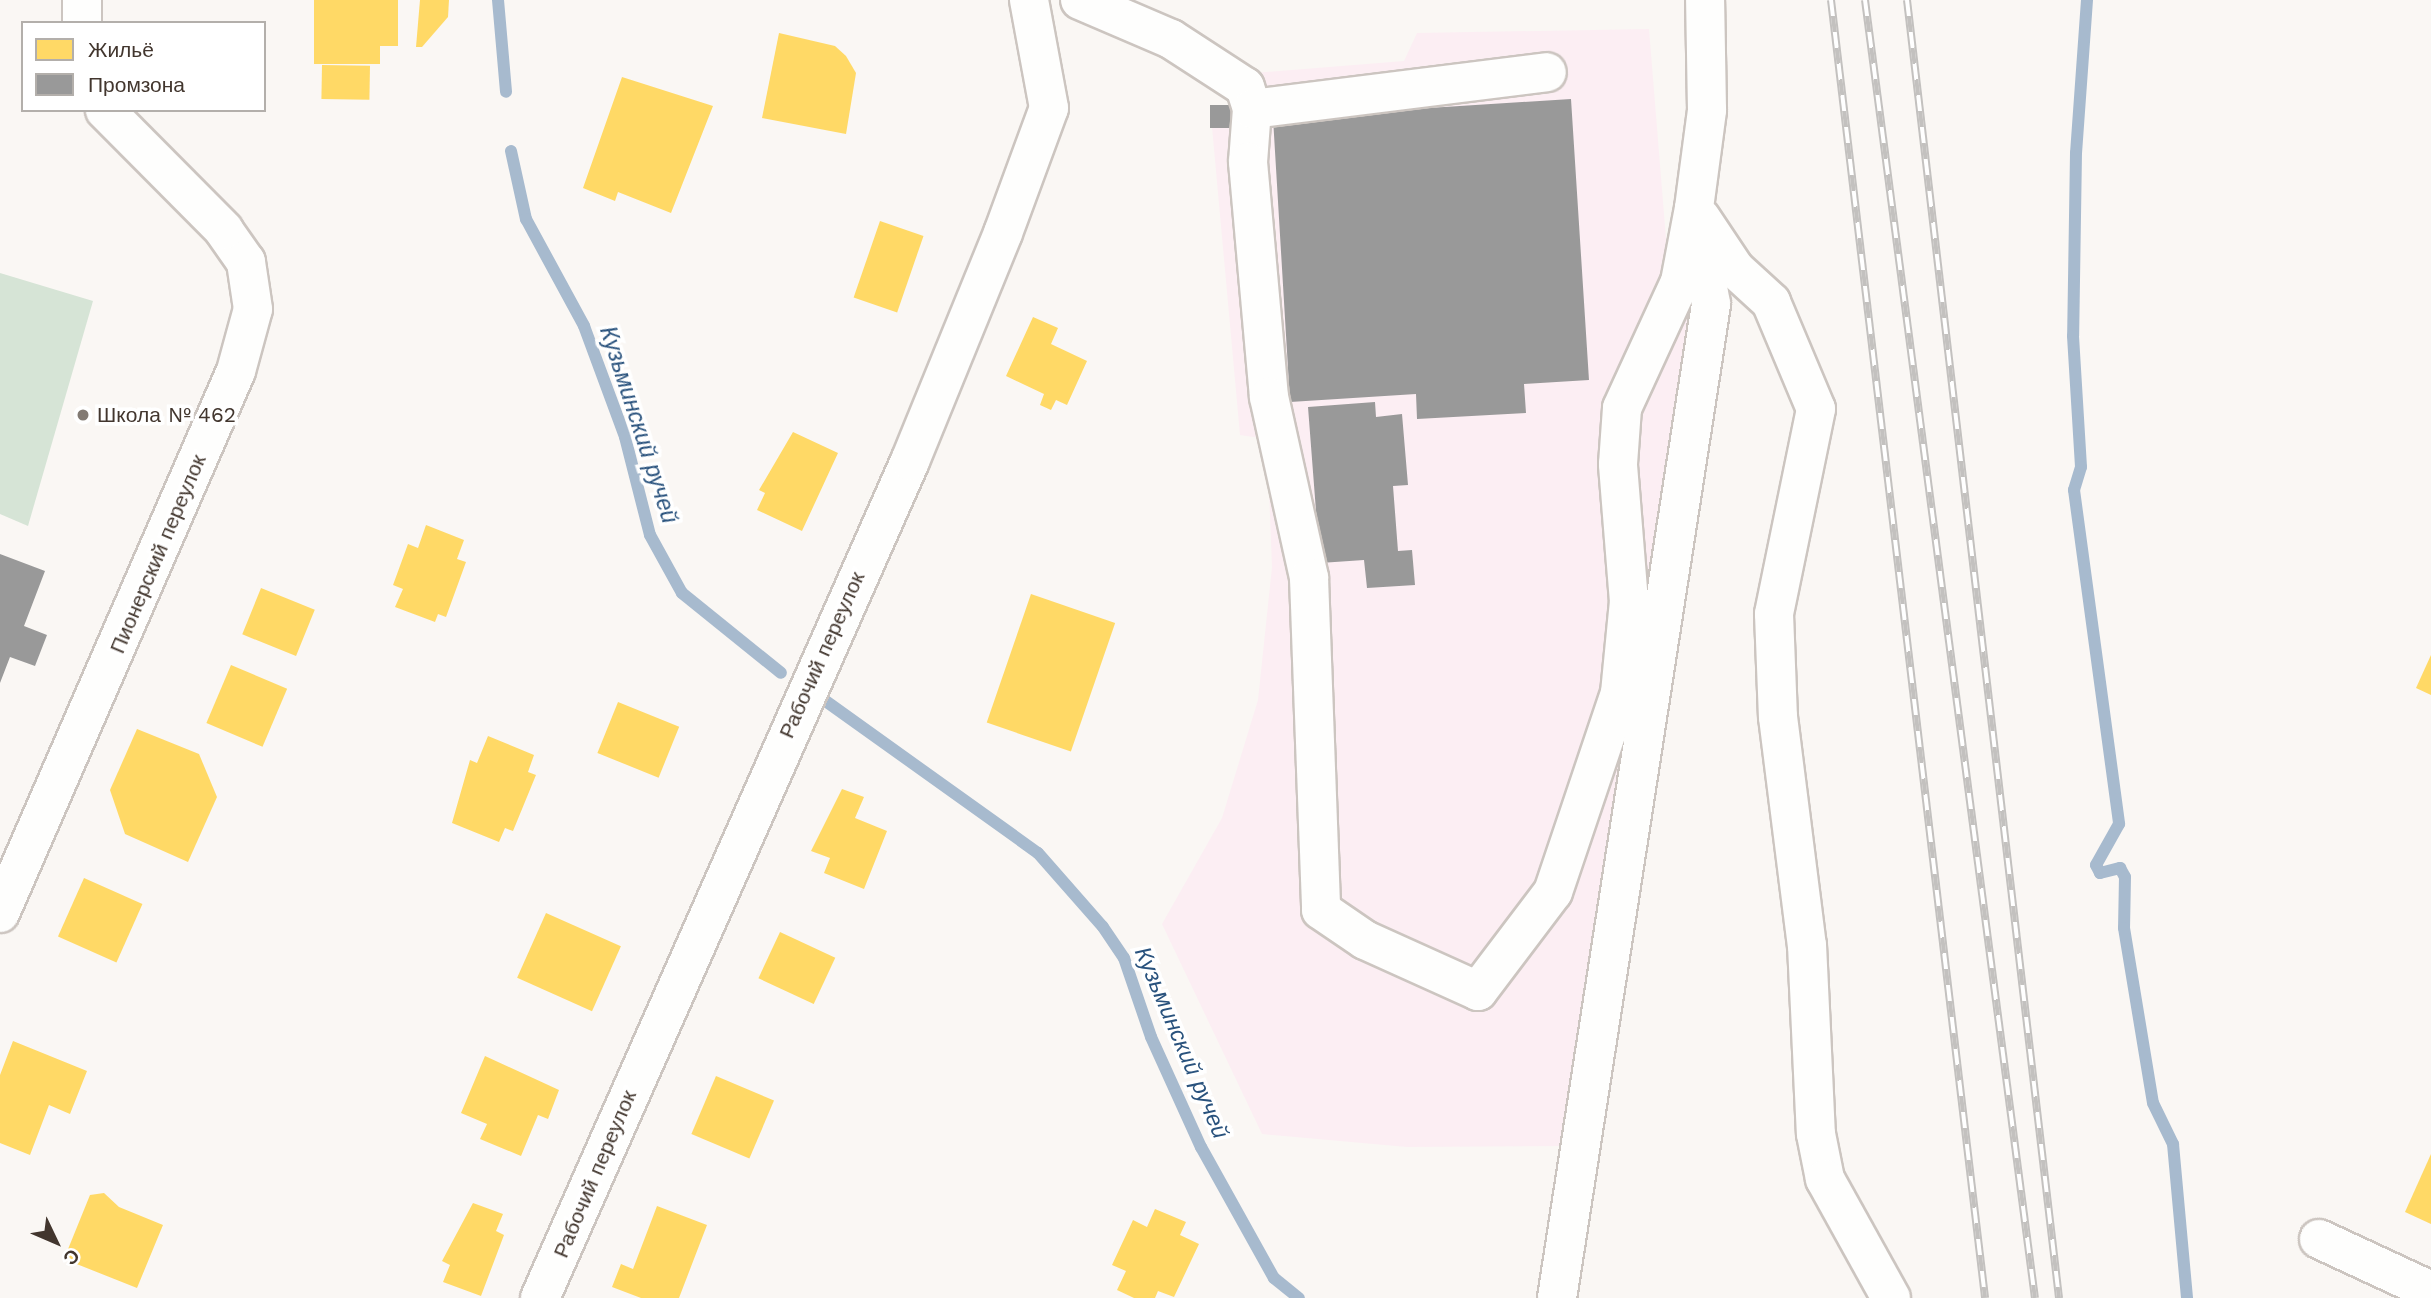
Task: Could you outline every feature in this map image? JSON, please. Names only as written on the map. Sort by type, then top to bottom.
[{"type":"street","points":[[82,0],[82,21]]},
{"type":"street","name":"Рабочий переулок","points":[[540,1298],[910,461],[1003,233],[1049,108],[1028,0]]},
{"type":"street","points":[[1080,0],[1171,39],[1245,88],[1252,109],[1248,162],[1269,397],[1309,578],[1321,910],[1365,940],[1478,991],[1553,892],[1620,693],[1629,602],[1618,464],[1622,408],[1680,282],[1694,208],[1707,110],[1705,0]]},
{"type":"street","points":[[1252,109],[1547,72]]},
{"type":"street","name":"Пионерский переулок","points":[[0,913],[231,384],[253,309],[246,262],[224,230],[107,112]]},
{"type":"street","points":[[1557,1298],[1711,304],[1694,208]]},
{"type":"street","points":[[1694,208],[1735,268],[1771,302],[1816,409],[1774,614],[1778,717],[1807,944],[1816,1134],[1825,1179],[1891,1298]]},
{"type":"street","points":[[2319,1239],[2431,1291]]},
{"type":"shaded area","points":[[1649,29],[1667,251],[1662,267],[1694,297],[1562,1146],[1407,1147],[1262,1134],[1162,924],[1222,818],[1258,700],[1272,567],[1267,439],[1240,435],[1210,105],[1239,105],[1254,73],[1404,61],[1417,33]]},
{"type":"green space","points":[[0,273],[93,301],[28,526],[0,514]]},
{"type":"building: Жильё","points":[[314,0],[398,0],[398,46],[380,46],[380,64],[314,64]]},
{"type":"building: Жильё","points":[[420,0],[449,0],[448,17],[422,47],[416,47]]},
{"type":"building: Жильё","points":[[779,33],[835,46],[846,56],[856,73],[846,134],[762,118]]},
{"type":"building: Жильё","points":[[322,65],[370,66],[369,100],[321,99]]},
{"type":"building: Жильё","points":[[622,77],[713,106],[671,213],[618,192],[615,201],[583,188]]},
{"type":"building: Жильё","points":[[880,221],[923,236],[897,313],[854,298]]},
{"type":"building: Жильё","points":[[1033,317],[1058,328],[1051,344],[1087,361],[1067,405],[1056,400],[1051,410],[1040,405],[1044,394],[1006,376]]},
{"type":"building: Жильё","points":[[793,432],[838,453],[802,531],[757,510],[765,493],[759,490]]},
{"type":"building: Жильё","points":[[426,525],[464,540],[457,559],[466,562],[446,617],[438,614],[435,622],[395,607],[403,589],[393,585],[408,544],[418,548]]},
{"type":"building: Жильё","points":[[261,588],[315,610],[296,656],[242,634]]},
{"type":"building: Жильё","points":[[1031,594],[1115,623],[1071,752],[987,723]]},
{"type":"building: Жильё","points":[[2431,655],[2431,695],[2416,688]]},
{"type":"building: Жильё","points":[[231,665],[287,689],[263,747],[206,723]]},
{"type":"building: Жильё","points":[[618,702],[679,727],[659,778],[597,753]]},
{"type":"building: Жильё","points":[[137,729],[199,754],[217,797],[188,862],[125,834],[110,790]]},
{"type":"building: Жильё","points":[[488,736],[534,755],[528,772],[536,775],[513,831],[505,828],[499,842],[452,823],[470,760],[477,763]]},
{"type":"building: Жильё","points":[[842,789],[864,797],[855,818],[887,831],[864,889],[824,873],[830,858],[811,851]]},
{"type":"building: Жильё","points":[[84,878],[142,904],[116,962],[58,936]]},
{"type":"building: Жильё","points":[[546,913],[621,946],[592,1011],[517,978]]},
{"type":"building: Жильё","points":[[780,932],[835,958],[814,1004],[758,978]]},
{"type":"building: Жильё","points":[[13,1041],[87,1071],[70,1114],[49,1105],[30,1155],[0,1143],[0,1075]]},
{"type":"building: Жильё","points":[[485,1056],[559,1090],[548,1119],[538,1115],[521,1156],[480,1139],[487,1124],[461,1113]]},
{"type":"building: Жильё","points":[[716,1076],[774,1101],[749,1159],[691,1134]]},
{"type":"building: Жильё","points":[[2431,1154],[2431,1224],[2405,1212]]},
{"type":"building: Жильё","points":[[104,1193],[119,1207],[163,1225],[137,1288],[64,1259],[90,1195]]},
{"type":"building: Жильё","points":[[473,1203],[503,1214],[496,1231],[504,1235],[481,1296],[443,1282],[450,1265],[442,1261]]},
{"type":"building: Жильё","points":[[657,1206],[707,1225],[679,1298],[641,1298],[612,1287],[621,1264],[633,1269]]},
{"type":"building: Жильё","points":[[1155,1209],[1186,1222],[1180,1235],[1199,1244],[1174,1297],[1158,1291],[1155,1298],[1134,1298],[1117,1290],[1126,1271],[1112,1265],[1133,1220],[1147,1227]]},
{"type":"building: Промзона","points":[[1571,99],[1589,380],[1524,384],[1526,413],[1417,419],[1416,394],[1290,402],[1273,118]]},
{"type":"building: Промзона","points":[[1210,105],[1239,105],[1239,128],[1210,128]]},
{"type":"building: Промзона","points":[[1375,402],[1376,417],[1402,414],[1408,485],[1393,486],[1398,551],[1412,550],[1415,585],[1367,588],[1364,560],[1320,563],[1308,407]]},
{"type":"building: Промзона","points":[[0,554],[45,571],[24,626],[47,635],[35,666],[10,657],[0,683]]},
{"type":"waterway","name":"Кузьминский ручей","points":[[498,0],[506,92]]},
{"type":"waterway","points":[[2087,0],[2076,153],[2073,336],[2081,467],[2074,490],[2119,824],[2096,865],[2100,873],[2120,868],[2125,877],[2124,928],[2153,1103],[2173,1144],[2187,1298]]},
{"type":"waterway","name":"Кузьминский ручей","points":[[511,151],[526,219],[584,326],[625,437],[650,535],[682,593],[781,673]]},
{"type":"waterway","name":"Кузьминский ручей","points":[[827,702],[1038,853],[1103,927],[1124,958],[1151,1037],[1201,1147],[1274,1278],[1299,1298]]},
{"type":"railway","points":[[1831,0],[1985,1298]]},
{"type":"railway","points":[[1865,0],[2035,1298]]},
{"type":"railway","points":[[1907,0],[2059,1298]]},
{"type":"place","name":"Школа № 462","points":[[83,415]]}]
